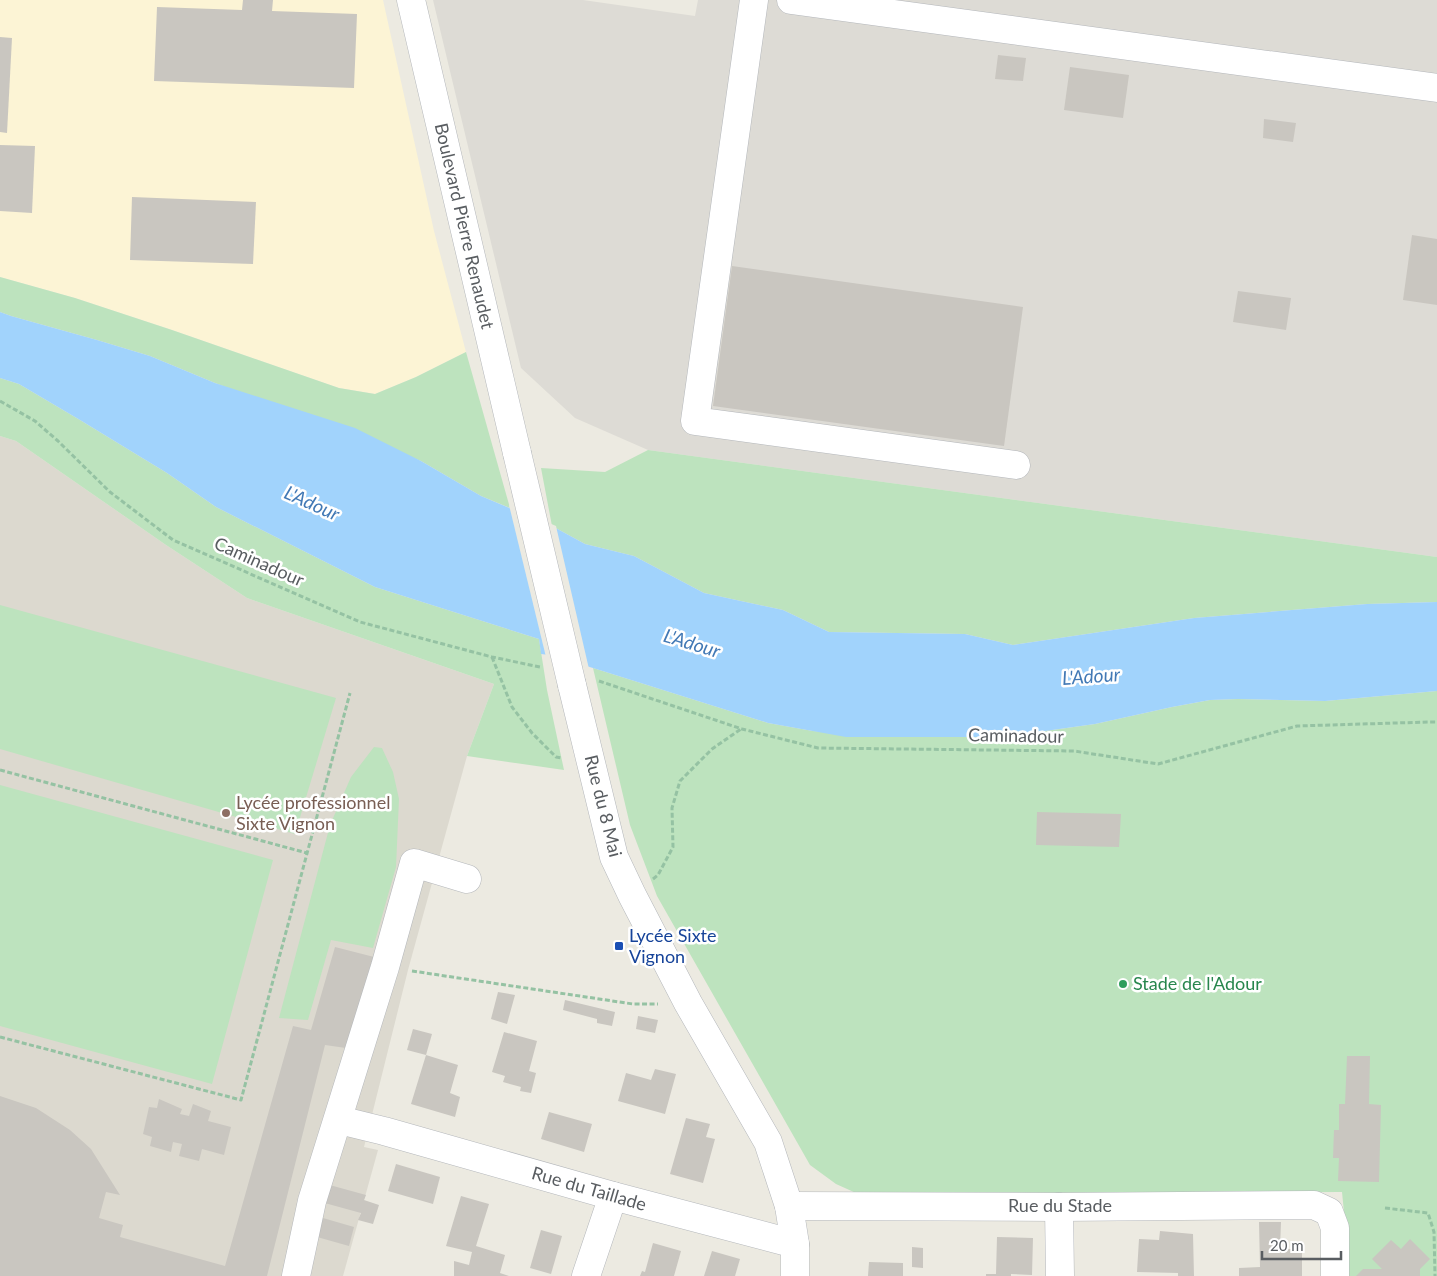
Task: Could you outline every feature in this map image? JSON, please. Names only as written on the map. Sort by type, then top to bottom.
[{"type":"street","name":"Boulevard Pierre Renaudet","points":[[411,0],[517,453]]},
{"type":"street","points":[[754,0],[696,421],[1016,465]]},
{"type":"street","points":[[791,0],[1437,88]]},
{"type":"street","name":"Rue du 8 Mai","points":[[517,453],[585,683],[592,764],[614,856],[688,1003],[768,1142],[790,1206],[795,1244],[795,1276]]},
{"type":"street","points":[[296,1276],[312,1201],[386,967],[414,862],[467,879]]},
{"type":"street","name":"Rue du Taillade","points":[[339,1120],[795,1244]]},
{"type":"street","points":[[586,1276],[613,1196]]},
{"type":"street","name":"Rue du Stade","points":[[790,1206],[1059,1207],[1314,1205],[1329,1212],[1334,1228],[1335,1276]]},
{"type":"street","points":[[1059,1207],[1060,1276]]},
{"type":"path","name":"Caminadour","points":[[0,402],[34,420],[110,492],[172,540],[360,622],[548,669]]},
{"type":"path","points":[[492,656],[512,707],[532,733],[556,757],[592,764]]},
{"type":"path","name":"Caminadour","points":[[585,683],[742,729],[818,748],[1074,751],[1158,764],[1297,726],[1437,722]]},
{"type":"path","points":[[0,1037],[241,1100],[350,693]]},
{"type":"path","points":[[632,895],[658,875],[673,847],[672,808],[680,781],[712,749],[742,729]]},
{"type":"path","points":[[0,770],[307,853]]},
{"type":"path","points":[[386,967],[633,1004],[688,1003]]},
{"type":"path","points":[[1386,1208],[1428,1213],[1434,1232],[1435,1276]]},
{"type":"shaded area","points":[[0,0],[383,0],[434,231],[466,352],[416,377],[375,394],[339,388],[75,298],[0,277]]},
{"type":"shaded area","points":[[433,0],[583,0],[695,16],[698,0],[1437,0],[1437,557],[648,450],[575,418],[521,368]]},
{"type":"shaded area","name":"Lycée professionnel Sixte Vignon","points":[[0,436],[16,441],[166,545],[247,598],[494,684],[467,756],[408,970],[364,1147],[378,1150],[343,1276],[0,1276]]},
{"type":"green space","points":[[0,277],[75,298],[339,388],[375,394],[416,377],[466,352],[510,508],[481,496],[421,461],[215,383],[150,356],[0,312]]},
{"type":"green space","points":[[0,378],[19,384],[80,420],[167,473],[216,507],[375,587],[539,639],[547,690],[564,770],[467,756],[494,684],[247,598],[166,545],[16,441],[0,436]]},
{"type":"green space","points":[[648,450],[1437,557],[1437,602],[1367,604],[1194,618],[1013,645],[965,634],[829,632],[783,610],[704,593],[634,556],[585,544],[552,526],[541,468],[605,472]]},
{"type":"green space","points":[[0,605],[336,698],[295,834],[0,749]]},
{"type":"green space","name":"Stade de l'Adour","points":[[593,668],[768,723],[813,731],[888,737],[987,737],[1045,731],[1095,724],[1210,700],[1325,701],[1437,691],[1437,1276],[1343,1276],[1344,1212],[1342,1192],[856,1193],[836,1184],[810,1165],[657,896],[630,825]]},
{"type":"green space","points":[[374,747],[382,748],[393,772],[399,799],[396,867],[373,948],[331,940],[308,1020],[279,1018],[330,825],[351,777]]},
{"type":"green space","points":[[0,785],[273,860],[212,1084],[0,1026]]},
{"type":"water","name":"L'Adour","points":[[0,312],[150,356],[215,383],[355,428],[421,461],[481,496],[552,526],[585,544],[634,556],[704,593],[783,610],[829,632],[965,634],[1013,645],[1194,618],[1367,604],[1437,602],[1437,691],[1325,701],[1210,700],[1095,724],[987,737],[846,737],[768,723],[593,668],[541,654],[539,639],[375,587],[216,507],[167,473],[80,420],[19,384],[0,378]]},
{"type":"pier","points":[[509,505],[556,526],[589,669],[546,657]]},
{"type":"building","points":[[243,0],[273,0],[272,11],[357,14],[354,88],[154,81],[157,7],[242,10]]},
{"type":"building","points":[[0,37],[12,38],[7,133],[0,132]]},
{"type":"building","points":[[998,55],[1026,58],[1023,81],[995,79]]},
{"type":"building","points":[[1070,67],[1129,75],[1123,118],[1064,110]]},
{"type":"building","points":[[1264,119],[1296,123],[1293,142],[1263,138]]},
{"type":"building","points":[[0,145],[35,146],[32,213],[0,211]]},
{"type":"building","points":[[132,197],[256,202],[253,264],[130,260]]},
{"type":"building","points":[[1412,235],[1437,239],[1437,305],[1403,300]]},
{"type":"building","points":[[732,266],[1023,307],[1004,446],[713,406]]},
{"type":"building","points":[[1238,291],[1291,298],[1286,330],[1233,322]]},
{"type":"building","points":[[1037,812],[1121,814],[1119,847],[1036,845]]},
{"type":"building","points":[[335,947],[374,957],[346,1048],[325,1045],[267,1276],[0,1276],[0,1096],[36,1108],[70,1130],[91,1149],[120,1195],[106,1192],[99,1218],[123,1225],[120,1237],[225,1266],[293,1026],[311,1030]]},
{"type":"building","points":[[498,992],[515,995],[507,1024],[491,1019]]},
{"type":"building","points":[[565,1000],[615,1012],[612,1026],[597,1023],[597,1019],[563,1010]]},
{"type":"building","points":[[638,1016],[658,1020],[655,1033],[636,1029]]},
{"type":"building","points":[[413,1029],[432,1034],[426,1055],[407,1050]]},
{"type":"building","points":[[504,1032],[537,1041],[529,1071],[536,1073],[531,1093],[520,1091],[521,1087],[503,1082],[505,1076],[492,1072]]},
{"type":"building","points":[[426,1055],[458,1065],[450,1093],[460,1097],[455,1117],[411,1104]]},
{"type":"building","points":[[1347,1056],[1370,1056],[1369,1104],[1381,1105],[1379,1182],[1338,1181],[1339,1158],[1333,1158],[1334,1130],[1339,1130],[1339,1104],[1345,1104]]},
{"type":"building","points":[[655,1069],[676,1074],[665,1114],[618,1101],[626,1073],[651,1080]]},
{"type":"building","points":[[159,1099],[182,1109],[180,1114],[189,1116],[193,1104],[211,1111],[208,1121],[231,1127],[224,1155],[202,1149],[199,1161],[179,1156],[182,1144],[173,1142],[171,1152],[150,1146],[152,1137],[143,1134],[149,1107],[157,1108]]},
{"type":"building","points":[[549,1112],[592,1124],[584,1152],[541,1139]]},
{"type":"building","points":[[686,1118],[710,1124],[706,1137],[715,1139],[703,1183],[670,1174]]},
{"type":"building","points":[[396,1164],[440,1177],[433,1204],[388,1191]]},
{"type":"building","points":[[326,1184],[366,1195],[364,1200],[379,1205],[373,1224],[358,1220],[361,1213],[321,1202]]},
{"type":"building","points":[[461,1196],[489,1204],[476,1246],[505,1255],[500,1273],[509,1276],[454,1276],[454,1261],[469,1265],[472,1252],[446,1246]]},
{"type":"building","points":[[316,1216],[354,1227],[349,1246],[310,1235]]},
{"type":"building","points":[[1259,1222],[1281,1222],[1280,1249],[1302,1249],[1302,1276],[1239,1276],[1239,1268],[1260,1267]]},
{"type":"building","points":[[541,1230],[562,1236],[551,1274],[530,1268]]},
{"type":"building","points":[[1160,1231],[1193,1234],[1194,1276],[1178,1276],[1178,1273],[1137,1272],[1139,1239],[1159,1240]]},
{"type":"building","points":[[997,1237],[1033,1238],[1032,1275],[986,1276],[986,1274],[996,1274]]},
{"type":"building","points":[[1410,1239],[1430,1259],[1420,1269],[1420,1276],[1356,1276],[1363,1269],[1382,1269],[1372,1259],[1391,1240],[1401,1249]]},
{"type":"building","points":[[653,1243],[681,1251],[674,1276],[640,1276],[642,1271],[645,1272]]},
{"type":"building","points":[[912,1247],[923,1248],[923,1268],[912,1267]]},
{"type":"building","points":[[712,1251],[740,1259],[735,1276],[704,1276]]},
{"type":"building","points":[[869,1262],[903,1263],[903,1276],[868,1276]]},
{"type":"place","name":"Lycée professionnel Sixte Vignon","points":[[226,813]]},
{"type":"place","name":"Lycée Sixte Vignon","points":[[619,946]]},
{"type":"place","name":"Stade de l'Adour","points":[[1123,984]]}]
